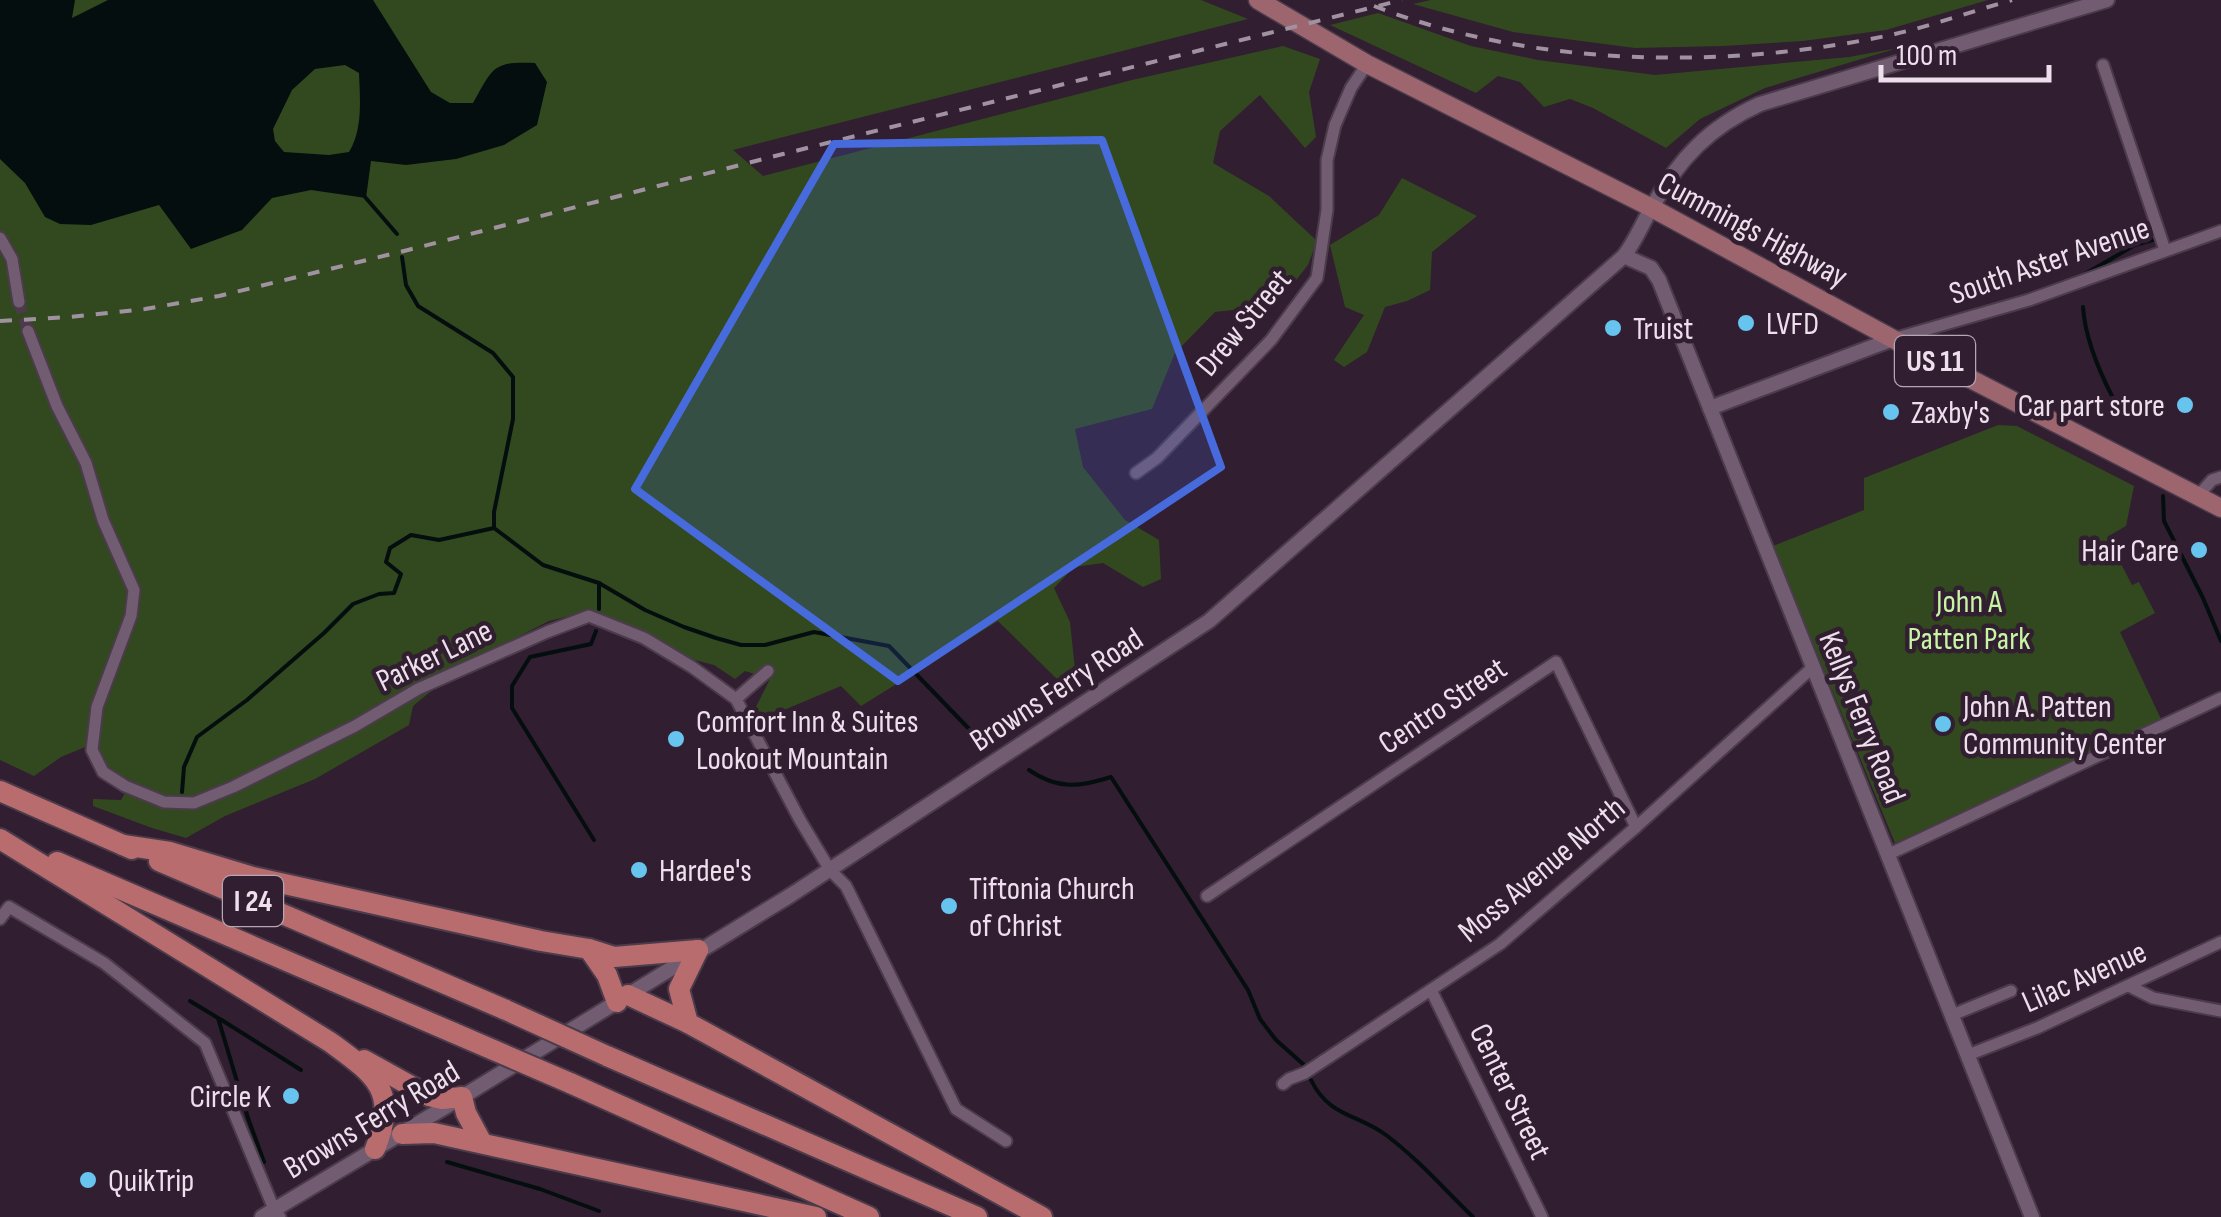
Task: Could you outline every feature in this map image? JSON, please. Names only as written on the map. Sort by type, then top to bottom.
[{"type":"highway","name":"I 24","points":[[0,791],[977,1217]]},
{"type":"highway","name":"I 24","points":[[0,838],[570,1083],[869,1217]]},
{"type":"highway","points":[[0,838],[330,1042],[429,1096],[462,1097],[482,1143]]},
{"type":"highway","points":[[123,845],[170,852],[253,877],[614,957],[698,950]]},
{"type":"highway","points":[[589,950],[622,998],[688,1023],[1042,1217]]},
{"type":"highway","points":[[688,1023],[679,989],[698,950]]},
{"type":"highway","points":[[330,1042],[358,1062],[384,1096],[384,1127],[376,1150]]},
{"type":"highway","points":[[402,1134],[434,1133],[816,1217]]},
{"type":"main road","name":"Cummings Highway","points":[[1258,0],[1368,64],[1652,208],[1894,339],[2221,508]]},
{"type":"street","name":"Browns Ferry Road","points":[[272,1214],[830,870],[1209,621],[1624,256],[1690,150],[1736,115],[1774,100],[2107,0]]},
{"type":"street","name":"Drew Street","points":[[1136,473],[1157,458],[1271,340],[1316,278],[1327,210],[1327,160],[1335,125],[1368,64]]},
{"type":"street","points":[[2103,65],[2165,250]]},
{"type":"street","name":"South Aster Avenue","points":[[1894,339],[2064,288],[2221,231]]},
{"type":"street","points":[[0,238],[12,259],[19,302]]},
{"type":"street","name":"Kellys Ferry Road","points":[[1624,256],[1651,268],[1659,280],[2032,1217]]},
{"type":"street","name":"Parker Lane","points":[[28,331],[56,406],[86,463],[103,520],[134,590],[131,616],[97,707],[92,750],[103,772],[164,802],[194,803],[354,726],[418,689],[589,616],[644,638],[736,698],[800,820],[830,870],[846,886],[956,1108],[1006,1141]]},
{"type":"street","points":[[1710,408],[1894,339]]},
{"type":"street","points":[[2198,496],[2212,480],[2221,477]]},
{"type":"street","name":"Centro Street","points":[[1207,896],[1556,662],[1636,827]]},
{"type":"street","name":"Moss Avenue North","points":[[1283,1084],[1500,944],[1812,668]]},
{"type":"street","points":[[736,698],[768,671]]},
{"type":"street","points":[[1889,854],[2221,698]]},
{"type":"street","points":[[0,919],[8,907],[88,954],[205,1043],[272,1214]]},
{"type":"street","name":"Lilac Avenue","points":[[1968,1056],[2221,942]]},
{"type":"street","points":[[2129,986],[2153,998],[2221,1011]]},
{"type":"street","name":"Center Street","points":[[1431,990],[1542,1217]]},
{"type":"street","points":[[1952,1015],[2011,992]]},
{"type":"highlighted area","points":[[1102,140],[1221,467],[898,681],[635,489],[834,144]]},
{"type":"green space","points":[[0,0],[1201,0],[1248,19],[733,150],[763,176],[1132,80],[1283,46],[1320,59],[1309,92],[1316,137],[1305,148],[1260,95],[1220,131],[1213,163],[1269,196],[1317,241],[1308,265],[1293,284],[1259,307],[1215,312],[1175,353],[1152,409],[1075,429],[1083,467],[1125,520],[1159,540],[1161,579],[1143,587],[1103,563],[1074,567],[1054,588],[1070,622],[1076,679],[1066,688],[998,621],[861,706],[841,686],[784,710],[765,727],[757,725],[756,707],[770,679],[745,671],[735,679],[714,665],[683,657],[620,622],[589,611],[549,621],[463,665],[413,706],[409,725],[315,779],[225,816],[186,838],[93,806],[93,799],[121,800],[131,783],[111,771],[90,745],[61,757],[34,776],[0,760]]},
{"type":"green space","points":[[1431,0],[1988,0],[1886,30],[1803,41],[1635,48],[1513,32],[1413,4]]},
{"type":"green space","points":[[1378,13],[1471,46],[1538,60],[1655,75],[1849,57],[1898,48],[1765,88],[1700,119],[1666,148],[1570,99],[1544,107],[1520,82],[1498,76],[1476,93],[1330,25]]},
{"type":"green space","points":[[1402,178],[1477,216],[1432,252],[1430,290],[1385,307],[1367,352],[1344,367],[1334,360],[1364,315],[1345,307],[1330,245],[1379,215]]},
{"type":"green space","name":"John A Patten Park","points":[[1998,425],[2017,426],[2134,486],[2126,526],[2107,537],[2132,585],[2139,582],[2155,613],[2120,632],[2161,719],[1895,843],[1773,546],[1864,510],[1864,478]]},
{"type":"shaded area","points":[[0,0],[75,0],[72,18],[108,0],[373,0],[431,92],[450,103],[473,103],[490,74],[510,63],[535,63],[547,82],[537,125],[504,145],[456,159],[406,165],[371,161],[366,198],[311,190],[272,198],[242,230],[191,249],[159,205],[91,225],[60,224],[45,217],[25,183],[0,159]],"holes":[[[345,65],[359,73],[359,124],[349,152],[284,152],[275,141],[273,129],[292,90],[315,69]]]},
{"type":"waterway","points":[[365,197],[397,234]]},
{"type":"waterway","points":[[2085,274],[2135,245],[2156,239]]},
{"type":"waterway","points":[[402,257],[406,285],[418,306],[493,353],[513,377],[513,419],[494,528]]},
{"type":"waterway","points":[[2083,307],[2094,354],[2113,398]]},
{"type":"waterway","points":[[2163,496],[2164,521],[2221,641]]},
{"type":"waterway","points":[[182,792],[184,767],[197,737],[247,700],[353,604],[394,593],[401,574],[386,562],[390,548],[411,535],[439,540],[494,528],[543,565],[599,583],[645,610],[716,638],[741,645],[765,645],[814,632],[889,646],[972,732],[989,744]]},
{"type":"waterway","points":[[599,583],[599,609]]},
{"type":"waterway","points":[[594,840],[512,708],[512,686],[530,657],[591,644],[596,631]]},
{"type":"waterway","points":[[1029,770],[1069,785],[1111,777],[1248,990],[1260,1019],[1303,1064]]},
{"type":"waterway","points":[[190,1001],[218,1018],[264,1162]]},
{"type":"waterway","points":[[220,1019],[301,1070]]},
{"type":"waterway","points":[[1311,1080],[1335,1108],[1398,1144],[1473,1217]]},
{"type":"waterway","points":[[447,1162],[599,1211]]},
{"type":"tunnel","points":[[19,302],[28,331]]},
{"type":"railway","points":[[0,321],[145,309],[219,296],[1402,0]]},
{"type":"railway","points":[[1374,6],[1499,42],[1565,52],[1699,57],[1831,46],[1910,30],[2012,0]]},
{"type":"place","name":"LVFD","points":[[1746,323]]},
{"type":"place","name":"Truist","points":[[1613,328]]},
{"type":"place","name":"Car part store","points":[[2185,405]]},
{"type":"place","name":"Zaxby's","points":[[1891,412]]},
{"type":"place","name":"Hair Care","points":[[2199,550]]},
{"type":"place","name":"John A. Patten Community Center","points":[[1943,724]]},
{"type":"place","name":"Comfort Inn & Suites Lookout Mountain","points":[[676,739]]},
{"type":"place","name":"Hardee's","points":[[639,870]]},
{"type":"place","name":"Tiftonia Church of Christ","points":[[949,906]]},
{"type":"place","name":"Circle K","points":[[291,1096]]},
{"type":"place","name":"QuikTrip","points":[[88,1180]]}]
